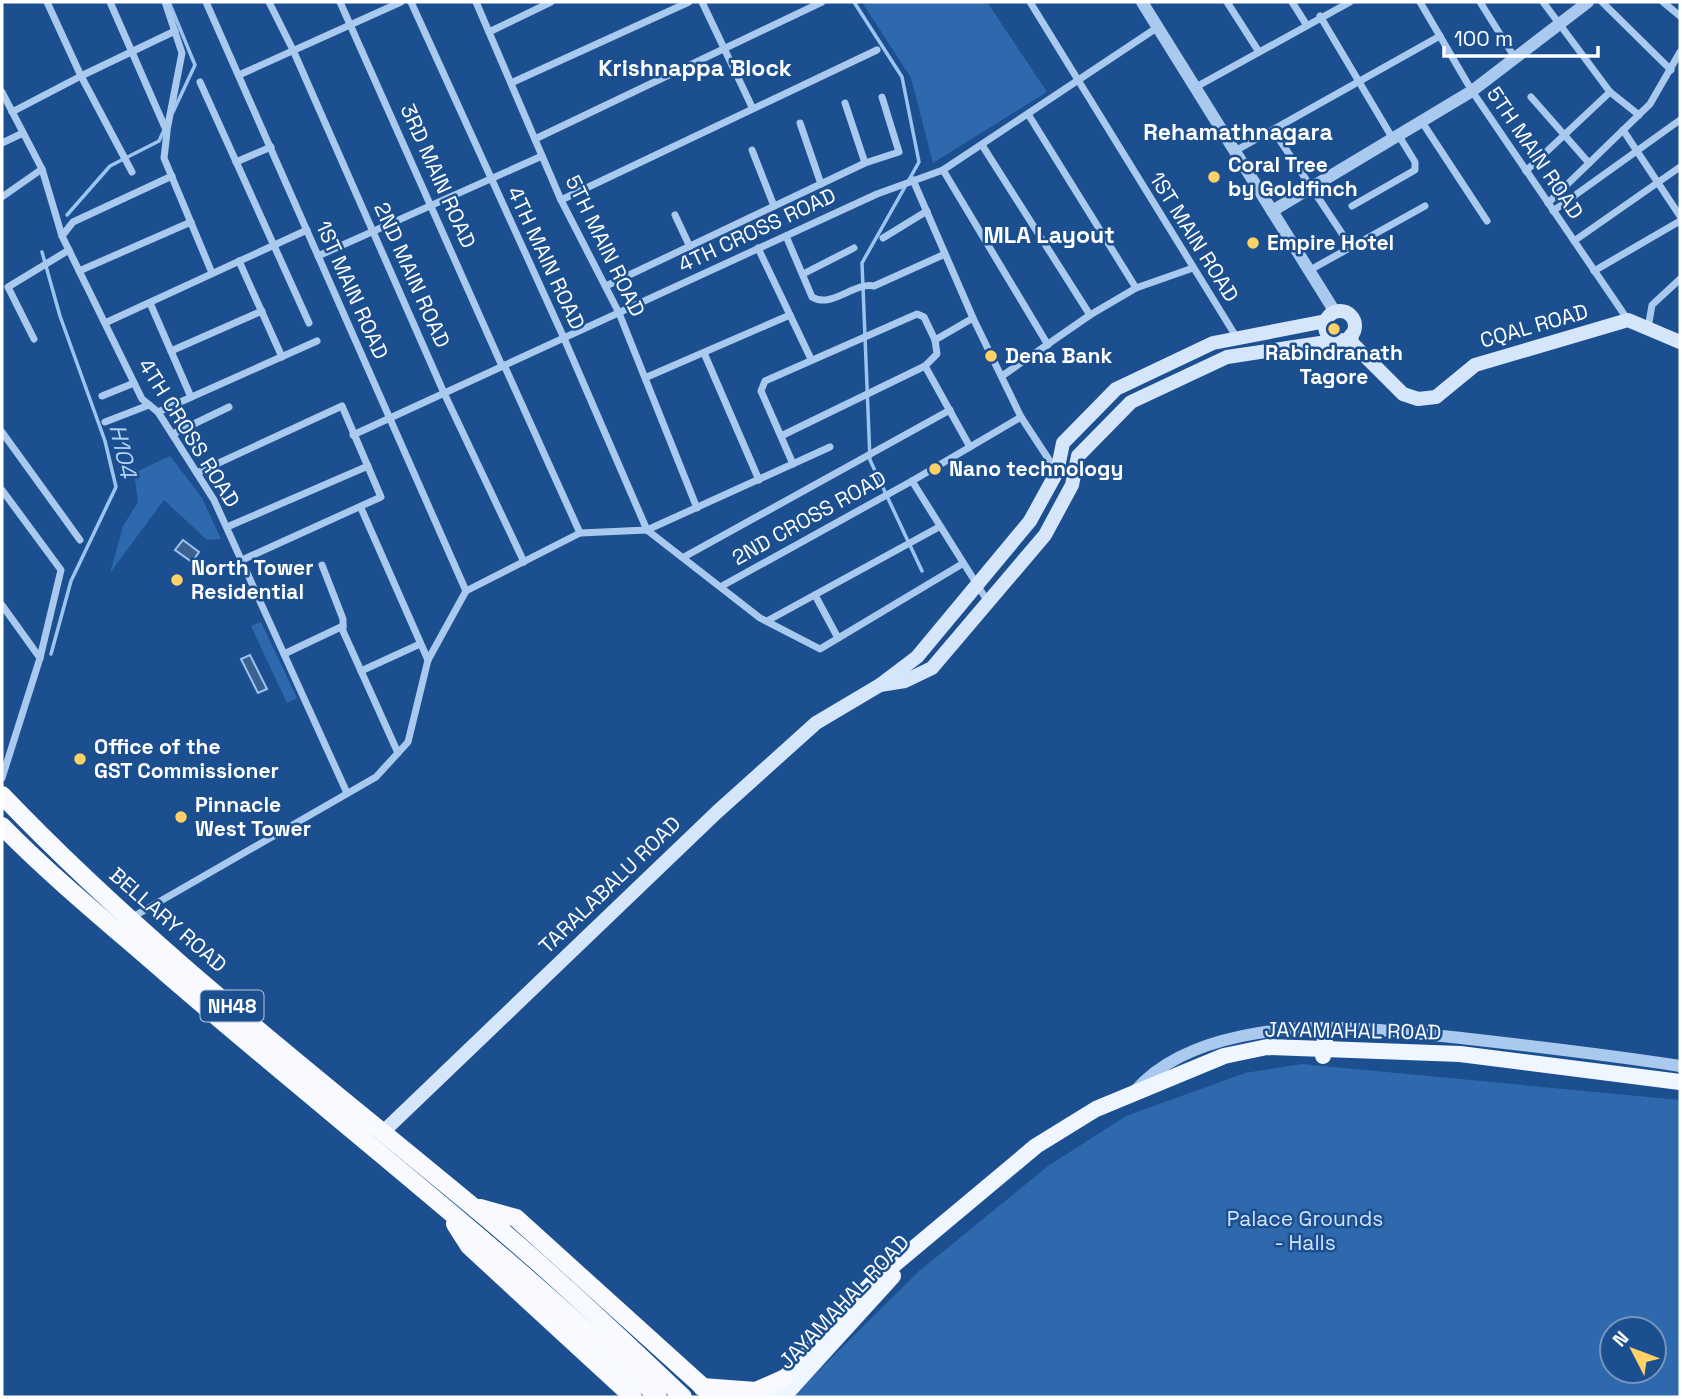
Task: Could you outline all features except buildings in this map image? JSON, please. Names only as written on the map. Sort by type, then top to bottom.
[{"type":"highway","name":"BELLARY ROAD","points":[[2,795],[130,918],[473,1206],[683,1397]]},
{"type":"highway","name":"BELLARY ROAD","points":[[2,826],[259,1054],[523,1274],[658,1397]]},
{"type":"highway","name":"NH48","points":[[473,1206],[516,1218],[708,1392]]},
{"type":"highway","name":"NH48","points":[[445,1209],[469,1246],[633,1397]]},
{"type":"highway","points":[[708,1392],[783,1388]]},
{"type":"main road","points":[[1345,312],[1352,317],[1354,326],[1345,338],[1327,333],[1330,316],[1345,312]]},
{"type":"main road","name":"TARALABALU ROAD","points":[[383,1132],[701,827],[816,723],[880,685],[916,657],[1030,521],[1057,472],[1063,443],[1116,389],[1213,343],[1330,316]]},
{"type":"main road","points":[[1628,320],[1680,342]]},
{"type":"main road","name":"CQAL ROAD","points":[[1345,338],[1402,394],[1418,399],[1436,397],[1475,365],[1628,320]]},
{"type":"main road","name":"TARALABALU ROAD","points":[[880,685],[905,681],[932,668],[1045,535],[1072,485],[1078,456],[1130,402],[1227,356],[1345,338]]},
{"type":"main road","points":[[1324,1052],[1326,1030]]},
{"type":"main road","name":"JAYAMAHAL ROAD","points":[[1324,1052],[1455,1062],[1680,1091]]},
{"type":"main road","name":"JAYAMAHAL ROAD","points":[[767,1397],[783,1388],[870,1284],[1038,1149],[1157,1080],[1260,1055],[1324,1052],[1460,1054],[1680,1082]]},
{"type":"main road","name":"JAYAMAHAL ROAD","points":[[1098,1112],[1157,1080]]},
{"type":"street","points":[[47,2],[81,76],[132,172]]},
{"type":"street","points":[[110,2],[166,129]]},
{"type":"street","points":[[165,2],[182,52],[166,129],[164,158],[212,274]]},
{"type":"street","name":"1ST MAIN ROAD","points":[[206,2],[466,591]]},
{"type":"street","name":"2ND MAIN ROAD","points":[[269,2],[374,230],[444,393],[524,562]]},
{"type":"street","name":"3RD MAIN ROAD","points":[[340,2],[353,25],[580,533]]},
{"type":"street","points":[[239,75],[401,2]]},
{"type":"street","name":"4TH MAIN ROAD","points":[[411,2],[563,336],[647,530]]},
{"type":"street","name":"5TH MAIN ROAD","points":[[476,2],[561,200],[606,286],[647,377],[697,508]]},
{"type":"street","points":[[489,32],[551,2]]},
{"type":"street","points":[[512,83],[689,2]]},
{"type":"street","points":[[702,2],[752,107]]},
{"type":"street","points":[[535,139],[822,2]]},
{"type":"street","name":"1ST MAIN ROAD","points":[[1030,2],[1237,339]]},
{"type":"street","points":[[1227,2],[1259,52]]},
{"type":"street","points":[[1292,2],[1306,24]]},
{"type":"street","points":[[1196,88],[1320,16],[1350,2]]},
{"type":"street","name":"5TH MAIN ROAD","points":[[1420,2],[1472,91],[1628,320]]},
{"type":"street","points":[[1480,2],[1515,58]]},
{"type":"street","points":[[1543,2],[1610,92],[1639,115]]},
{"type":"street","points":[[1272,211],[1472,91],[1588,2]]},
{"type":"street","points":[[1602,2],[1671,70]]},
{"type":"street","points":[[1663,2],[1680,16]]},
{"type":"street","points":[[1146,3],[1158,27],[1310,270],[1330,316]]},
{"type":"street","points":[[1320,16],[1358,82],[1416,166],[1415,170],[1352,206]]},
{"type":"street","name":"4TH CROSS ROAD","points":[[353,435],[758,248],[913,180],[943,170],[1158,27]]},
{"type":"street","points":[[12,112],[175,31]]},
{"type":"street","points":[[1235,151],[1440,36]]},
{"type":"street","points":[[561,200],[752,107],[877,50]]},
{"type":"street","points":[[1548,203],[1650,104],[1680,52]]},
{"type":"street","points":[[200,82],[309,323]]},
{"type":"street","name":"4TH CROSS ROAD","points":[[2,92],[42,169],[62,236],[134,383],[142,399],[158,412],[173,433],[227,527],[347,793]]},
{"type":"street","points":[[1526,171],[1610,92]]},
{"type":"street","points":[[606,286],[865,163],[899,152],[882,97]]},
{"type":"street","points":[[1531,97],[1589,163]]},
{"type":"street","points":[[845,103],[865,163]]},
{"type":"street","points":[[1028,114],[1136,288]]},
{"type":"street","points":[[1553,211],[1680,120]]},
{"type":"street","points":[[1422,122],[1487,221]]},
{"type":"street","points":[[800,123],[821,184]]},
{"type":"street","points":[[1273,130],[1351,247]]},
{"type":"street","points":[[1594,271],[1680,219],[1639,151],[1623,131]]},
{"type":"street","points":[[2,143],[23,133]]},
{"type":"street","points":[[982,145],[1090,315]]},
{"type":"street","points":[[236,162],[271,147]]},
{"type":"street","points":[[752,150],[774,206]]},
{"type":"street","points":[[318,256],[489,177],[542,156]]},
{"type":"street","points":[[1574,241],[1680,167]]},
{"type":"street","points":[[2,197],[42,169]]},
{"type":"street","points":[[943,170],[1048,345]]},
{"type":"street","points":[[62,236],[73,222],[172,176]]},
{"type":"street","points":[[913,180],[973,318],[1021,417],[1057,472]]},
{"type":"street","points":[[1310,270],[1425,206]]},
{"type":"street","points":[[883,238],[926,211]]},
{"type":"street","points":[[675,215],[690,247]]},
{"type":"street","points":[[79,271],[191,222]]},
{"type":"street","points":[[105,323],[307,230]]},
{"type":"street","points":[[786,236],[812,297],[817,300],[825,300],[867,285],[874,286],[945,254]]},
{"type":"street","points":[[758,248],[811,359]]},
{"type":"street","points":[[803,274],[854,248]]},
{"type":"street","points":[[34,339],[8,287],[69,250]]},
{"type":"street","points":[[239,261],[282,357]]},
{"type":"street","points":[[1002,376],[1090,315],[1136,288],[1193,268]]},
{"type":"street","points":[[1648,328],[1653,305],[1680,279]]},
{"type":"street","points":[[150,303],[191,397]]},
{"type":"street","points":[[170,351],[262,311]]},
{"type":"street","points":[[781,436],[925,366],[937,354],[935,340],[924,317],[917,314],[765,381],[762,386],[781,436],[793,464]]},
{"type":"street","points":[[647,377],[790,315]]},
{"type":"street","points":[[935,340],[973,318]]},
{"type":"street","points":[[158,412],[317,341]]},
{"type":"street","points":[[704,353],[759,480]]},
{"type":"street","points":[[925,366],[971,447]]},
{"type":"street","points":[[102,396],[134,383]]},
{"type":"street","points":[[105,422],[149,405]]},
{"type":"street","points":[[173,433],[229,407]]},
{"type":"street","points":[[197,473],[342,407],[381,497],[242,560]]},
{"type":"street","points":[[684,557],[950,410]]},
{"type":"street","name":"2ND CROSS ROAD","points":[[722,586],[891,493],[1021,417]]},
{"type":"street","points":[[2,432],[80,540]]},
{"type":"street","points":[[130,918],[376,777],[408,742],[428,660],[466,591],[580,533],[647,530],[830,447]]},
{"type":"street","points":[[227,527],[368,466]]},
{"type":"street","name":"2ND CROSS ROAD","points":[[912,481],[976,587],[988,602]]},
{"type":"street","points":[[2,490],[61,569],[40,658],[2,778]]},
{"type":"street","points":[[361,508],[428,660]]},
{"type":"street","points":[[768,621],[939,527]]},
{"type":"street","points":[[647,530],[768,621],[820,649],[962,564]]},
{"type":"street","points":[[322,565],[361,671],[398,753]]},
{"type":"street","points":[[815,595],[838,638]]},
{"type":"street","points":[[2,605],[40,658]]},
{"type":"street","points":[[284,654],[343,626]]},
{"type":"street","points":[[361,671],[420,644]]},
{"type":"street","points":[[1157,1080],[1192,1052],[1242,1036],[1326,1030],[1431,1034],[1680,1066]]},
{"type":"green space","points":[[862,2],[987,2],[1047,92],[933,163],[911,78]]},
{"type":"green space","points":[[170,456],[202,498],[221,539],[207,540],[164,500],[110,573],[123,526],[138,502],[134,473]]},
{"type":"green space","points":[[261,622],[297,698],[287,703],[251,626]]},
{"type":"green space","name":"Palace Grounds - Halls","points":[[1302,1064],[1680,1100],[1680,1397],[792,1397],[918,1272],[1048,1166],[1126,1116],[1245,1073]]},
{"type":"shaded area","points":[[183,540],[199,552],[192,562],[175,550]]},
{"type":"shaded area","points":[[250,655],[267,689],[258,693],[241,659]]},
{"type":"waterway","name":"H104","points":[[169,2],[195,65],[173,112]]},
{"type":"waterway","points":[[854,2],[902,77],[919,162],[862,263],[870,460],[922,571]]},
{"type":"waterway","name":"H104","points":[[67,215],[110,166],[159,141],[165,128]]},
{"type":"waterway","name":"H104","points":[[42,252],[60,316],[105,441],[116,487],[71,581],[51,654]]},
{"type":"place","name":"Coral Tree by Goldfinch","points":[[1214,177]]},
{"type":"place","name":"Empire Hotel","points":[[1253,243]]},
{"type":"place","name":"Rabindranath Tagore","points":[[1334,329]]},
{"type":"place","name":"Dena Bank","points":[[991,356]]},
{"type":"place","name":"Nano technology","points":[[935,469]]},
{"type":"place","name":"North Tower Residential","points":[[177,580]]},
{"type":"place","name":"Office of the GST Commissioner","points":[[80,759]]},
{"type":"place","name":"Pinnacle West Tower","points":[[181,817]]},
{"type":"district","name":"Krishnappa Block","points":[[695,68]]},
{"type":"district","name":"Rehamathnagara","points":[[1238,132]]},
{"type":"district","name":"MLA Layout","points":[[1049,235]]}]
